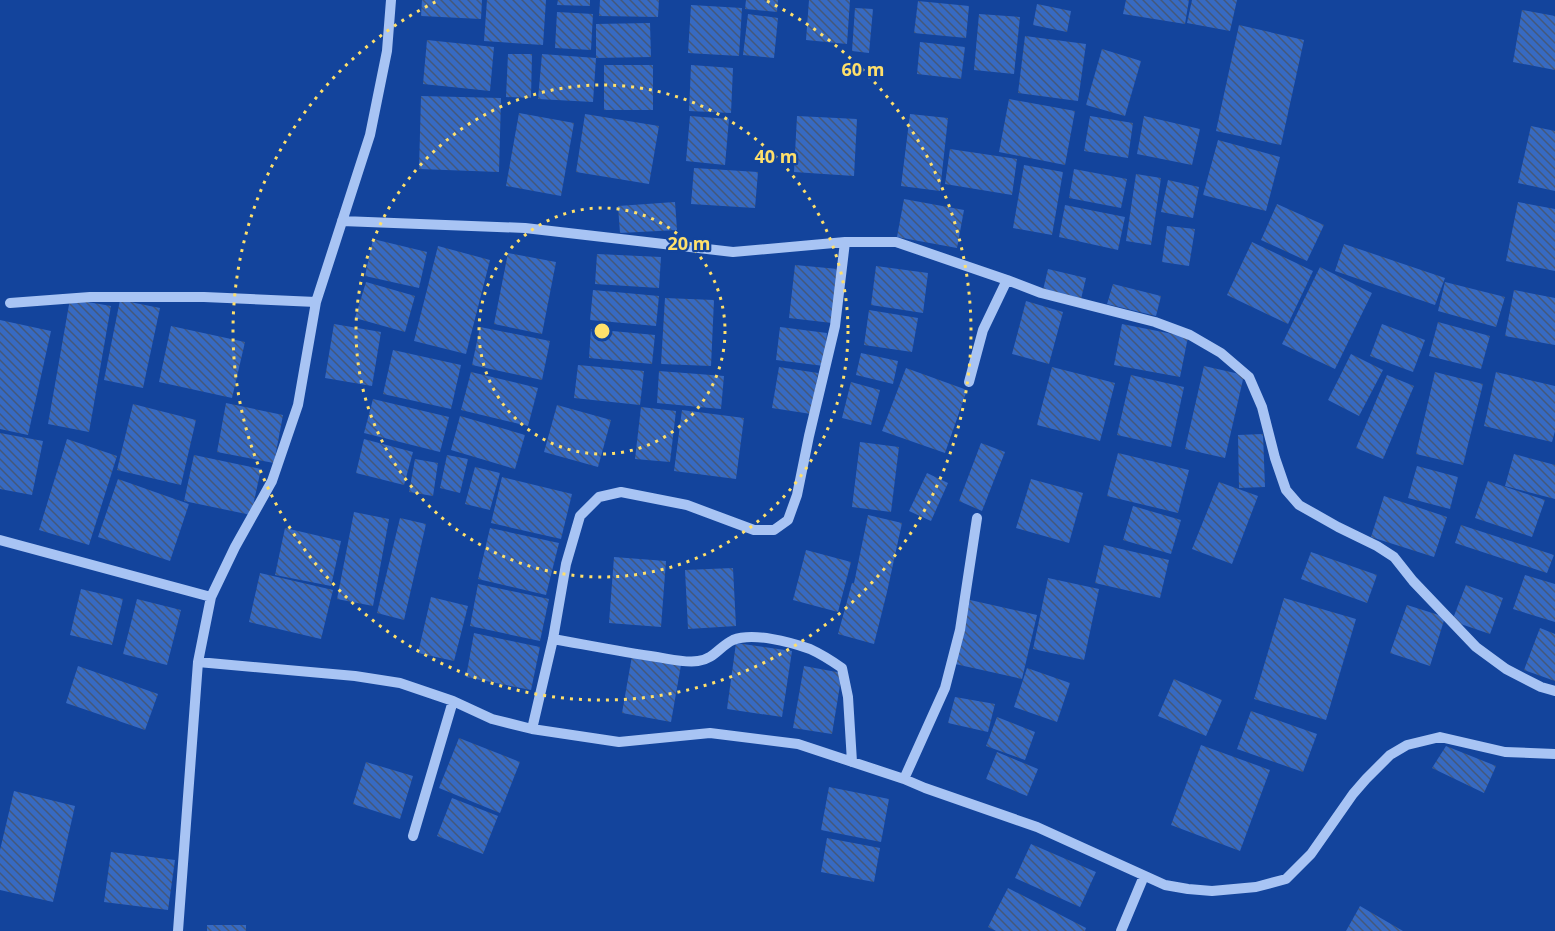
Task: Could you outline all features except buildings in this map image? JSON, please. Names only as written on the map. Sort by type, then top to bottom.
[{"type":"street","points":[[178,931],[198,662],[211,597],[272,481],[298,405],[316,302],[370,135],[387,51],[392,0]]},
{"type":"street","points":[[342,221],[525,228],[733,252],[845,242],[896,242],[1041,293],[1155,322],[1190,335],[1221,353],[1249,377],[1262,407],[1286,490],[1299,505],[1394,557],[1413,581],[1476,647],[1506,669],[1541,687],[1555,691]]},
{"type":"street","points":[[532,729],[553,639],[566,564],[580,516],[599,497],[621,492],[687,505],[754,530],[774,530],[788,520],[797,495],[836,326],[845,242]]},
{"type":"street","points":[[969,382],[983,330],[1007,280]]},
{"type":"street","points":[[10,303],[90,297],[204,297],[316,302]]},
{"type":"street","points":[[904,778],[945,688],[960,630],[977,518]]},
{"type":"street","points":[[0,540],[211,597]]},
{"type":"street","points":[[553,639],[625,652],[699,661],[713,656],[734,640],[749,637],[774,639],[810,649],[842,668],[848,697],[852,762]]},
{"type":"street","points":[[198,662],[355,676],[400,683],[453,701],[492,719],[532,729],[619,742],[710,733],[798,744],[904,778],[925,788],[1037,827],[1165,885],[1212,891],[1256,887],[1286,879],[1311,854],[1366,779],[1390,755],[1407,745],[1440,737],[1505,752],[1555,754]]},
{"type":"street","points":[[412,836],[453,701]]},
{"type":"street","points":[[1121,931],[1143,876]]}]
